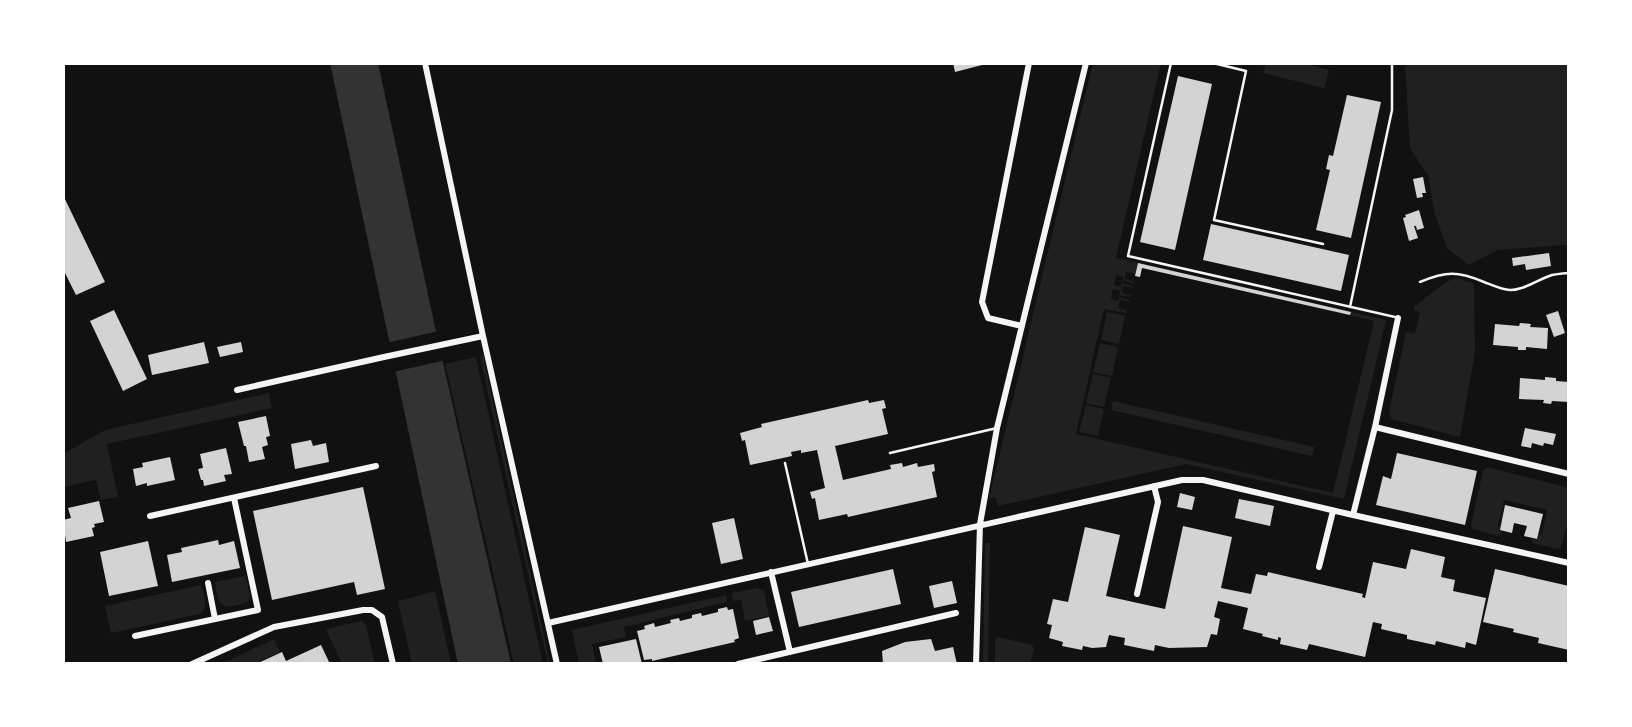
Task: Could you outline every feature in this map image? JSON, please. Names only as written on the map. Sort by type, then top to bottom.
[{"type":"street","points":[[425,63],[557,664]]},
{"type":"street","points":[[1022,326],[988,318],[982,302],[1029,63]]},
{"type":"street","points":[[976,664],[980,524],[997,428],[1086,63]]},
{"type":"street","points":[[1353,515],[1398,318]]},
{"type":"street","points":[[237,390],[483,336]]},
{"type":"street","points":[[1375,427],[1569,474]]},
{"type":"street","points":[[150,516],[376,466]]},
{"type":"street","points":[[548,623],[1182,480],[1203,480],[1569,563]]},
{"type":"street","points":[[1137,594],[1158,502],[1154,486]]},
{"type":"street","points":[[135,636],[258,610],[234,498]]},
{"type":"street","points":[[1319,567],[1333,511]]},
{"type":"street","points":[[771,572],[790,652]]},
{"type":"street","points":[[208,583],[215,619]]},
{"type":"street","points":[[192,664],[274,627],[363,610],[372,610],[382,617],[393,664]]},
{"type":"street","points":[[738,664],[956,612]]},
{"type":"lane","points":[[1171,63],[1128,256],[1398,318]]},
{"type":"lane","points":[[1213,63],[1246,71],[1214,220],[1323,244]]},
{"type":"lane","points":[[1350,307],[1392,110],[1392,63]]},
{"type":"lane","points":[[1420,282],[1438,274],[1457,273],[1510,290],[1522,288],[1552,275],[1569,273]]},
{"type":"lane","points":[[890,453],[997,428]]},
{"type":"lane","points":[[785,463],[807,564]]},
{"type":"shaded area","points":[[330,63],[378,63],[511,664],[458,664]]},
{"type":"shaded area","points":[[1093,63],[1161,63],[1116,258],[1138,263],[1135,276],[1134,273],[1126,272],[1125,279],[1134,279],[1133,283],[1116,275],[1114,285],[1121,287],[1122,283],[1132,286],[1131,290],[1131,287],[1123,286],[1122,293],[1131,293],[1130,297],[1119,295],[1120,291],[1113,289],[1111,299],[1118,301],[1119,297],[1129,300],[1128,304],[1128,301],[1120,300],[1118,308],[1126,310],[1127,307],[1126,313],[1104,309],[1076,434],[1333,493],[1374,321],[1350,315],[1351,312],[1386,320],[1344,499],[1186,464],[998,506],[995,497],[989,499]]},
{"type":"shaded area","points":[[1266,63],[1301,63],[1329,70],[1324,88],[1263,73]]},
{"type":"shaded area","points":[[1405,63],[1569,63],[1569,247],[1564,245],[1497,250],[1469,265],[1447,248],[1435,215],[1428,176],[1410,148]]},
{"type":"shaded area","points":[[1454,278],[1474,284],[1475,352],[1460,437],[1391,419],[1389,412],[1406,332],[1415,334],[1420,312],[1414,310],[1414,307]]},
{"type":"shaded area","points":[[1107,312],[1125,316],[1119,344],[1101,340]]},
{"type":"shaded area","points":[[1100,343],[1118,347],[1112,376],[1093,372]]},
{"type":"shaded area","points":[[483,356],[550,664],[480,357]]},
{"type":"shaded area","points":[[476,357],[543,664],[514,664],[445,364]]},
{"type":"shaded area","points":[[1093,374],[1111,378],[1104,407],[1086,403]]},
{"type":"shaded area","points":[[269,393],[272,408],[107,444],[118,497],[101,500],[96,480],[63,487],[63,454],[105,430]]},
{"type":"shaded area","points":[[1113,401],[1314,447],[1312,456],[1111,410]]},
{"type":"shaded area","points":[[1086,405],[1104,409],[1098,436],[1079,432]]},
{"type":"shaded area","points":[[1486,468],[1569,488],[1569,517],[1561,548],[1532,543],[1532,539],[1537,540],[1538,534],[1542,535],[1547,510],[1504,500],[1498,525],[1502,534],[1497,536],[1473,529],[1471,525],[1483,471]]},
{"type":"shaded area","points":[[985,543],[990,543],[988,664],[983,664]]},
{"type":"shaded area","points":[[245,576],[249,601],[232,606],[223,605],[219,600],[215,582]]},
{"type":"shaded area","points":[[201,585],[205,604],[200,614],[111,633],[105,606]]},
{"type":"shaded area","points":[[757,588],[764,591],[769,616],[745,621],[741,600],[733,601],[732,593]]},
{"type":"shaded area","points":[[435,591],[451,664],[412,664],[398,601]]},
{"type":"shaded area","points":[[726,595],[727,602],[624,627],[626,637],[592,644],[596,664],[579,664],[572,630]]},
{"type":"shaded area","points":[[361,621],[366,625],[375,664],[342,664],[326,629]]},
{"type":"shaded area","points":[[997,637],[1032,645],[1034,649],[1030,664],[995,664]]},
{"type":"shaded area","points":[[274,639],[280,652],[253,664],[221,664]]},
{"type":"pier","points":[[439,331],[446,360],[393,372],[386,343]]},
{"type":"building","points":[[953,63],[982,63],[982,65],[955,72]]},
{"type":"building","points":[[1178,76],[1212,84],[1175,250],[1140,242]]},
{"type":"building","points":[[1347,95],[1381,102],[1351,238],[1316,230],[1330,170],[1326,169],[1329,155],[1333,156]]},
{"type":"building","points":[[1423,177],[1426,193],[1417,198],[1413,179]]},
{"type":"building","points":[[63,195],[105,282],[76,295],[63,269]]},
{"type":"building","points":[[1419,210],[1424,228],[1417,230],[1414,226],[1418,238],[1409,241],[1403,218]]},
{"type":"building","points":[[1211,224],[1349,255],[1341,291],[1203,260]]},
{"type":"building","points":[[1549,253],[1551,266],[1526,270],[1525,264],[1513,266],[1512,258]]},
{"type":"building","points":[[1138,263],[1351,312],[1350,315],[1142,268],[1140,277],[1135,276]]},
{"type":"building","points":[[114,310],[147,379],[123,391],[90,321]]},
{"type":"building","points":[[1558,311],[1565,333],[1554,337],[1546,315]]},
{"type":"building","points":[[1520,323],[1531,324],[1530,327],[1548,328],[1547,349],[1526,347],[1526,350],[1518,350],[1518,347],[1493,345],[1495,324],[1519,326]]},
{"type":"building","points":[[204,342],[209,363],[152,375],[148,355]]},
{"type":"building","points":[[241,342],[243,352],[220,357],[217,347]]},
{"type":"building","points":[[1545,377],[1569,382],[1569,402],[1552,401],[1551,404],[1543,403],[1544,400],[1519,399],[1520,378],[1545,380]]},
{"type":"building","points":[[868,400],[869,403],[884,400],[886,408],[882,409],[888,434],[835,446],[843,480],[891,469],[890,465],[902,463],[903,467],[917,463],[918,467],[934,464],[935,471],[932,472],[937,497],[848,517],[847,514],[819,520],[815,498],[812,499],[810,492],[825,488],[817,450],[791,452],[792,456],[750,465],[745,440],[742,441],[740,433],[762,427],[761,424]]},
{"type":"building","points":[[266,416],[270,436],[266,437],[268,445],[262,447],[265,459],[249,462],[238,422]]},
{"type":"building","points":[[1525,428],[1556,434],[1553,445],[1532,443],[1531,448],[1521,446]]},
{"type":"building","points":[[311,440],[313,446],[326,443],[329,462],[295,469],[291,444]]},
{"type":"building","points":[[226,448],[232,474],[224,475],[226,481],[204,486],[198,469],[203,468],[200,454]]},
{"type":"building","points":[[1397,453],[1477,471],[1465,525],[1376,505],[1383,476],[1391,479]]},
{"type":"building","points":[[170,457],[175,480],[136,486],[133,469],[143,467],[142,463]]},
{"type":"building","points":[[363,487],[385,589],[357,595],[354,582],[272,600],[253,511]]},
{"type":"building","points":[[1180,493],[1195,497],[1192,510],[1177,507]]},
{"type":"building","points":[[1239,499],[1274,506],[1270,526],[1235,518]]},
{"type":"building","points":[[99,501],[104,522],[94,524],[94,536],[66,542],[63,520],[71,518],[68,508]]},
{"type":"building","points":[[1505,505],[1543,514],[1537,539],[1524,536],[1527,526],[1514,523],[1512,533],[1500,530]]},
{"type":"building","points":[[734,518],[743,559],[721,564],[712,523]]},
{"type":"building","points":[[1183,526],[1232,537],[1221,588],[1251,594],[1256,574],[1267,576],[1268,572],[1363,594],[1362,597],[1365,598],[1373,562],[1406,569],[1411,549],[1445,557],[1441,577],[1455,580],[1453,591],[1486,598],[1476,645],[1466,642],[1465,648],[1436,641],[1435,645],[1407,639],[1407,635],[1381,629],[1382,624],[1373,622],[1365,657],[1309,644],[1307,650],[1280,644],[1281,638],[1278,637],[1278,640],[1243,629],[1248,608],[1218,601],[1214,617],[1220,619],[1217,635],[1211,634],[1207,647],[1169,648],[1155,645],[1154,651],[1124,645],[1125,638],[1109,635],[1106,647],[1083,646],[1082,650],[1062,646],[1063,642],[1049,638],[1052,625],[1047,624],[1053,599],[1068,602],[1085,527],[1120,535],[1106,596],[1165,609]]},
{"type":"building","points":[[218,540],[219,545],[234,541],[240,568],[172,582],[167,555],[182,552],[181,548]]},
{"type":"building","points":[[148,541],[158,586],[109,596],[100,552]]},
{"type":"building","points":[[893,569],[901,604],[799,627],[791,592]]},
{"type":"building","points":[[1495,569],[1569,586],[1569,650],[1538,643],[1539,638],[1513,632],[1514,629],[1483,622]]},
{"type":"building","points":[[952,581],[957,603],[934,608],[929,586]]},
{"type":"building","points":[[727,607],[728,610],[733,609],[739,638],[734,640],[735,642],[652,661],[644,660],[637,631],[645,629],[644,626],[654,623],[655,627],[671,623],[670,620],[679,618],[680,621],[701,613],[702,616]]},
{"type":"building","points":[[769,617],[773,631],[756,635],[753,621]]},
{"type":"building","points":[[636,639],[642,664],[603,664],[599,647]]},
{"type":"building","points":[[931,639],[935,651],[953,647],[957,664],[883,664],[882,651],[905,642]]},
{"type":"building","points":[[321,645],[330,664],[256,664],[282,652],[286,661]]}]
